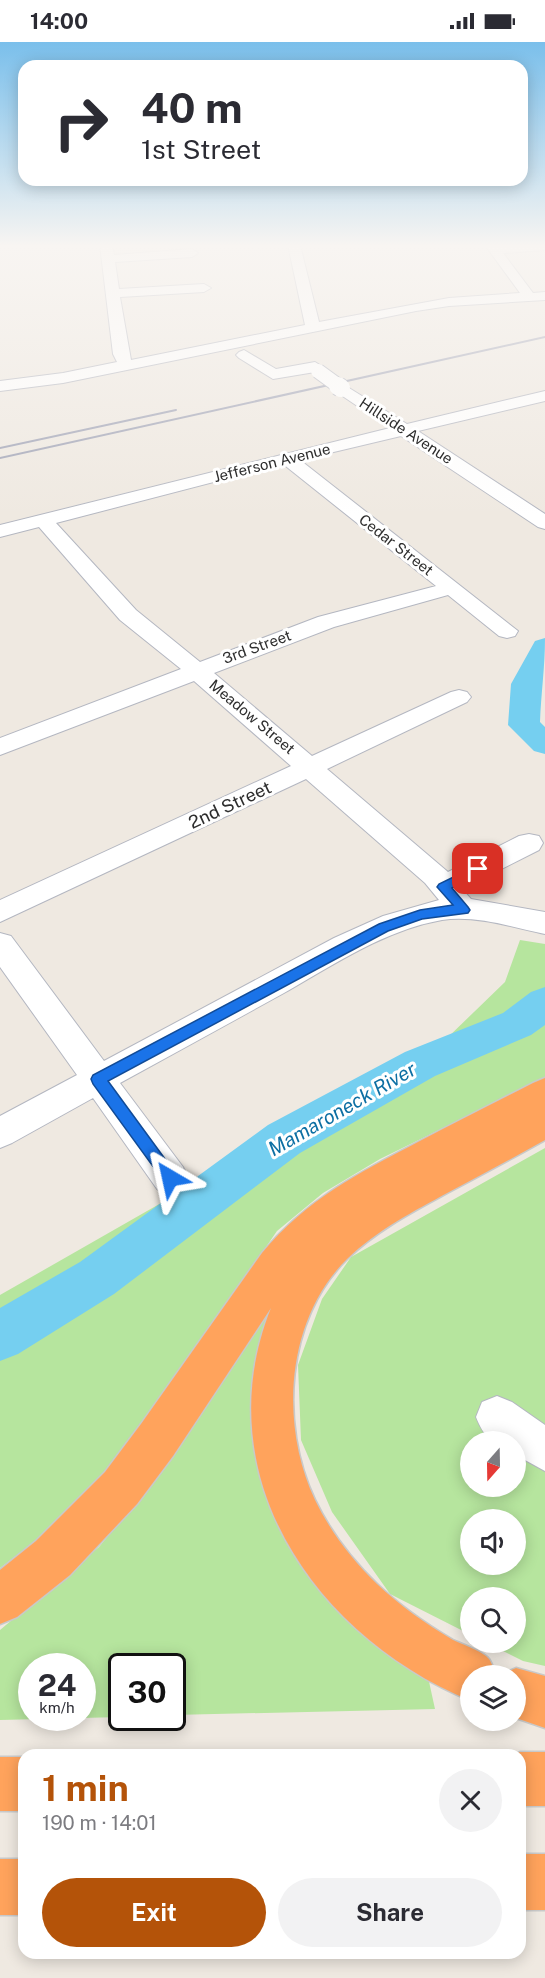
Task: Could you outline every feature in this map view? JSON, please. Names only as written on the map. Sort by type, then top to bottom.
[{"type":"highway","points":[[0,1600],[53,1558],[121,1488],[157,1440],[276,1266],[296,1241],[318,1220],[340,1202],[545,1093]]},
{"type":"highway","points":[[460,1670],[403,1638],[371,1612],[344,1585],[321,1555],[301,1522],[286,1488],[277,1454],[272,1421],[271,1390],[274,1360],[291,1305],[315,1266],[340,1240],[361,1223],[391,1205],[545,1122]]},
{"type":"highway","points":[[526,1696],[545,1702]]},
{"type":"highway","points":[[526,1779],[545,1779]]},
{"type":"highway","points":[[0,1784],[18,1784]]},
{"type":"highway","points":[[526,1882],[545,1882]]},
{"type":"highway","points":[[0,1887],[18,1887]]},
{"type":"street","points":[[118,335],[121,354],[126,365]]},
{"type":"street","points":[[0,386],[29,384],[273,335]]},
{"type":"street","name":"Hillside Avenue","points":[[270,336],[404,431],[545,523]]},
{"type":"street","points":[[244,355],[273,374],[317,369]]},
{"type":"street","name":"Jefferson Avenue","points":[[0,531],[286,458],[545,396]]},
{"type":"street","name":"Cedar Street","points":[[286,458],[507,631]]},
{"type":"street","name":"Meadow Street","points":[[44,521],[128,615],[196,670],[435,876],[464,910]]},
{"type":"street","name":"3rd Street","points":[[0,747],[326,622],[451,588]]},
{"type":"street","name":"2nd Street","points":[[0,912],[459,698]]},
{"type":"street","points":[[444,887],[529,843]]},
{"type":"street","points":[[0,1133],[384,928],[420,915],[445,910],[464,910],[545,923]]},
{"type":"street","points":[[0,944],[170,1178]]},
{"type":"street","points":[[497,1417],[545,1450]]},
{"type":"green space","points":[[520,940],[545,944],[545,1078],[380,1159],[323,1193],[277,1231],[160,1402],[70,1515],[0,1568],[0,1295],[443,1042],[505,982]]},
{"type":"green space","points":[[545,1148],[545,1666],[523,1661],[507,1653],[526,1653],[526,1587],[460,1587],[460,1629],[390,1594],[332,1512],[301,1440],[298,1365],[322,1299],[351,1257]]},
{"type":"green space","points":[[278,1297],[253,1377],[264,1489],[428,1677],[435,1709],[186,1715],[186,1653],[108,1653],[108,1717],[96,1718],[96,1653],[18,1653],[18,1720],[0,1720],[0,1630],[99,1547],[173,1457]]},
{"type":"waterway","name":"Mamaroneck River","points":[[545,647],[526,684],[524,725],[545,744]]},
{"type":"waterway","name":"Mamaroneck River","points":[[0,1336],[97,1278],[284,1139],[420,1064],[517,1024],[545,1003]]},
{"type":"railway","points":[[0,458],[545,337]]},
{"type":"railway","points":[[0,448],[176,410]]},
{"type":"route","points":[[170,1178],[98,1079],[307,966],[384,928],[420,915],[445,910],[464,910],[444,887],[478,869]]}]
